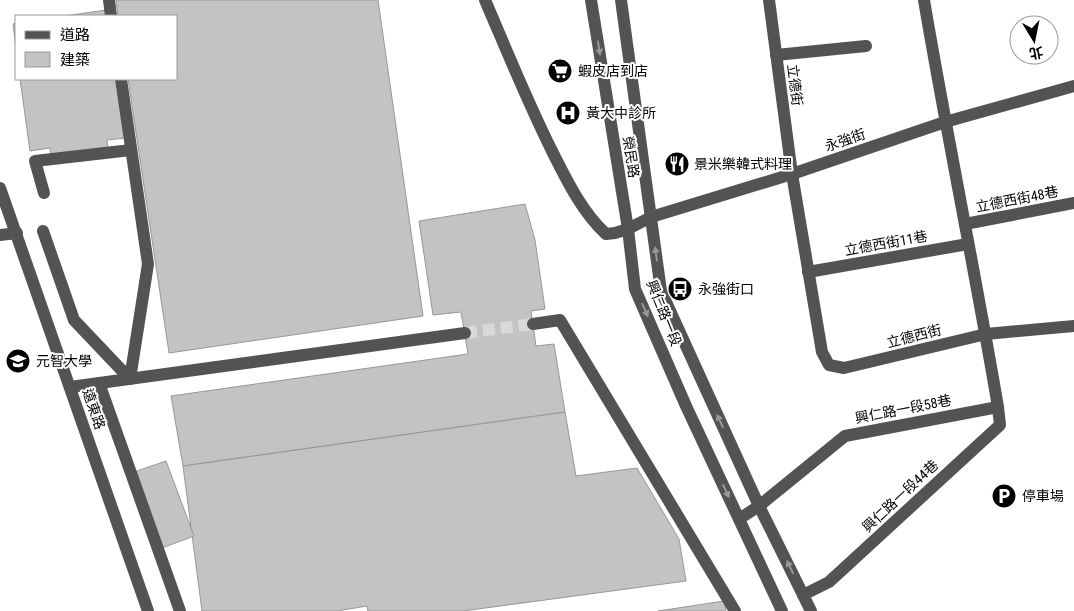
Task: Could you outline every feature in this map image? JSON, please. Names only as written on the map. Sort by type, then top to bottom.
[{"type":"street","points":[[109,0],[111,15]]},
{"type":"street","points":[[485,0],[529,106],[566,178],[596,225],[606,234],[628,229]]},
{"type":"street","name":"榮民路","points":[[592,0],[628,229]]},
{"type":"street","name":"榮民路","points":[[621,0],[651,217]]},
{"type":"street","name":"立德街","points":[[769,0],[792,174]]},
{"type":"street","points":[[924,0],[998,407]]},
{"type":"street","points":[[776,55],[866,46]]},
{"type":"street","points":[[120,80],[148,264],[130,379]]},
{"type":"street","name":"永強街","points":[[628,229],[651,217],[792,174],[945,122],[1074,86]]},
{"type":"street","points":[[44,193],[35,161],[131,150]]},
{"type":"street","name":"立德西街","points":[[792,174],[822,352],[829,365],[844,368],[986,334]]},
{"type":"street","name":"遠東路","points":[[0,188],[148,611]]},
{"type":"street","name":"立德西街48巷","points":[[965,224],[1074,204]]},
{"type":"street","name":"興仁路一段","points":[[651,217],[661,291],[759,506],[811,611]]},
{"type":"street","name":"興仁路一段","points":[[628,229],[635,289],[782,611]]},
{"type":"street","points":[[43,231],[74,320],[130,379]]},
{"type":"street","points":[[0,236],[17,233]]},
{"type":"street","name":"立德西街11巷","points":[[808,272],[968,244]]},
{"type":"street","points":[[533,324],[560,320],[735,611]]},
{"type":"street","points":[[986,334],[1074,326]]},
{"type":"street","points":[[70,387],[465,333]]},
{"type":"street","points":[[99,383],[180,611]]},
{"type":"street","name":"興仁路一段58巷","points":[[739,519],[759,506],[845,436],[998,407]]},
{"type":"street","name":"興仁路一段44巷","points":[[803,595],[829,582],[1000,425],[998,407]]},
{"type":"building","points":[[116,0],[378,0],[423,316],[169,353],[128,80],[178,80],[178,15],[118,15]]},
{"type":"building","points":[[106,10],[107,15],[71,15]]},
{"type":"building","points":[[15,23],[15,41],[13,24]]},
{"type":"building","points":[[20,80],[116,80],[125,138],[107,140],[108,148],[51,156],[50,148],[30,151]]},
{"type":"building","points":[[525,204],[535,240],[545,309],[531,311],[536,346],[554,344],[565,412],[183,466],[171,396],[468,354],[461,312],[433,315],[419,221]]},
{"type":"building","points":[[565,412],[576,476],[637,468],[679,539],[686,581],[463,611],[368,611],[367,606],[337,611],[202,611],[183,466]]},
{"type":"building","points":[[166,461],[194,536],[162,548],[134,472]]},
{"type":"building","points":[[724,601],[726,611],[658,611]]},
{"type":"tunnel","points":[[465,333],[533,324]]},
{"type":"place","name":"蝦皮店到店","points":[[560,71]]},
{"type":"place","name":"黃大中診所","points":[[568,113]]},
{"type":"place","name":"景米樂韓式料理","points":[[677,164]]},
{"type":"place","name":"永強街口","points":[[680,289]]},
{"type":"place","name":"元智大學","points":[[18,361]]},
{"type":"place","name":"停車場","points":[[1004,496]]}]
